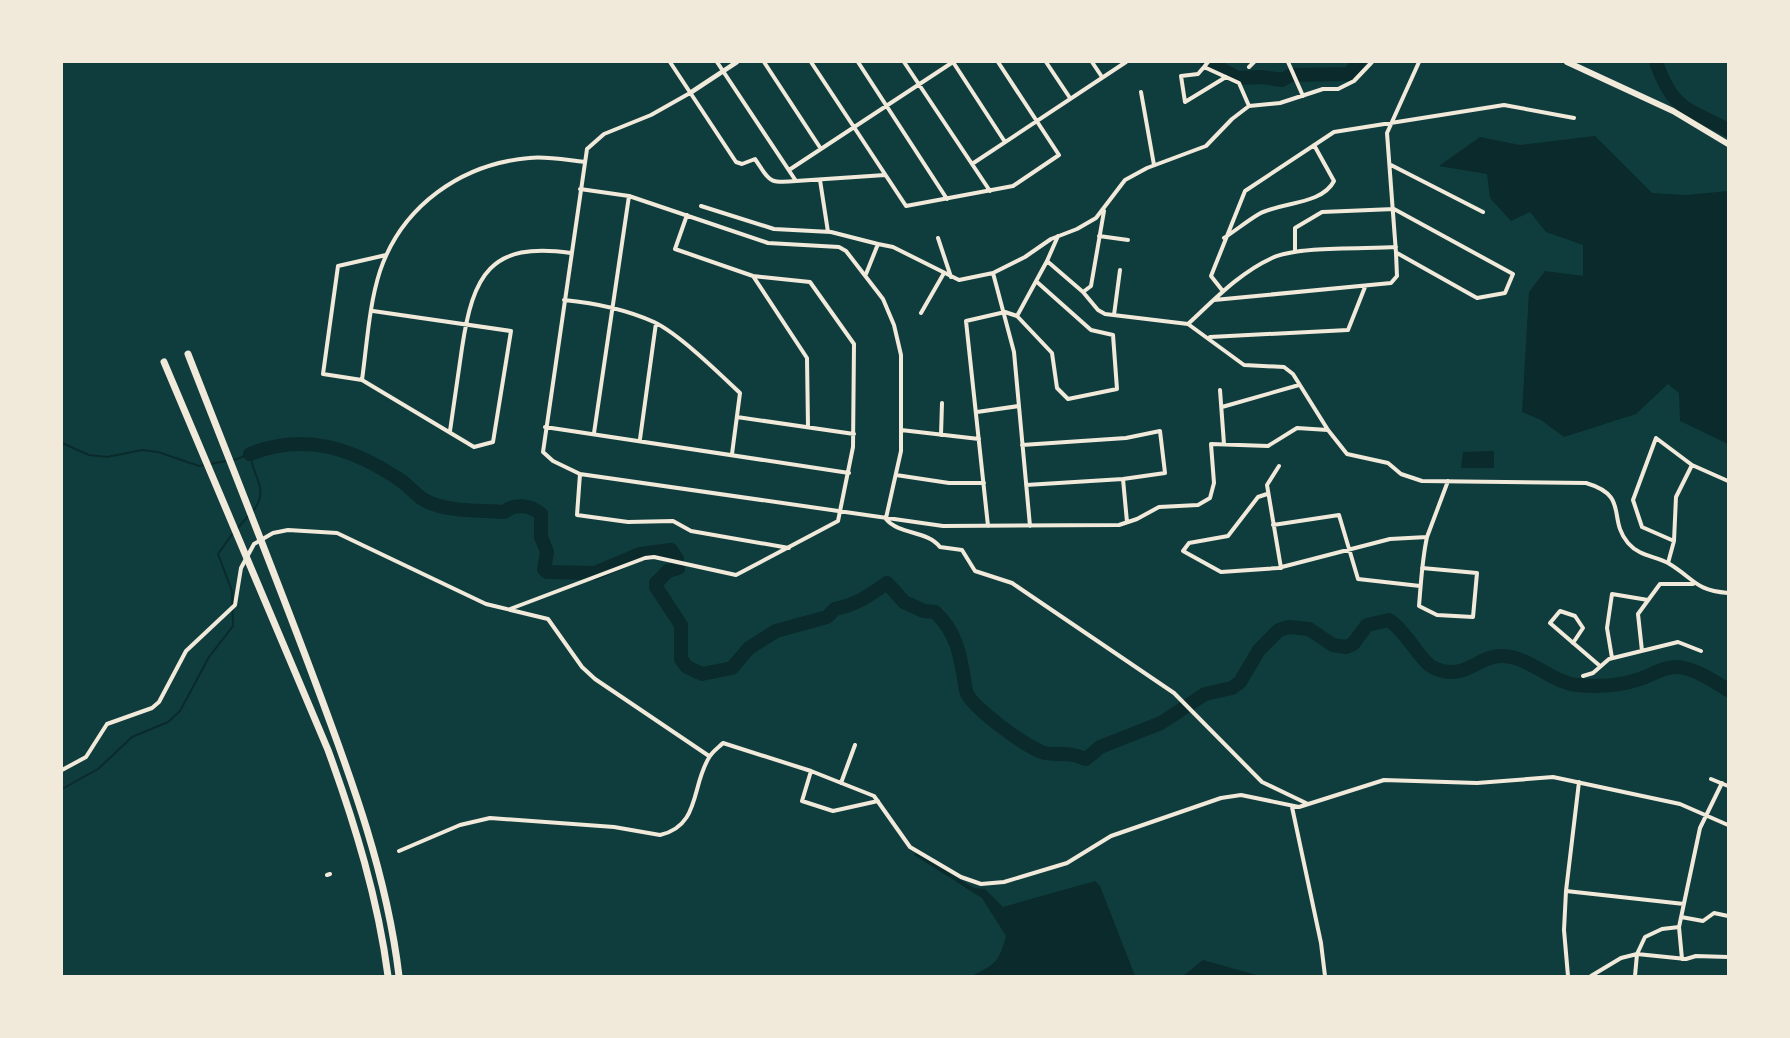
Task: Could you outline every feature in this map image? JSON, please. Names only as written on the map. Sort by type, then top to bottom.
[{"type":"highway","points":[[188,354],[296,629],[343,756],[369,837],[391,924],[399,976]]},
{"type":"highway","points":[[164,362],[282,637],[345,798],[370,883],[388,976]]},
{"type":"main road","points":[[1567,62],[1673,111],[1728,144]]},
{"type":"street","points":[[670,62],[736,162],[742,164],[755,159],[770,182],[885,175]]},
{"type":"street","points":[[717,62],[796,181]]},
{"type":"street","points":[[737,62],[651,115],[604,134],[588,149],[584,162],[545,427],[543,452],[554,461],[580,474],[841,512],[952,526],[1029,526],[1127,522],[1159,507],[1189,506],[1205,502],[1212,493],[1214,483],[1211,444],[1268,446],[1297,428],[1328,430]]},
{"type":"street","points":[[764,62],[821,149]]},
{"type":"street","points":[[812,62],[906,206],[1013,186],[1059,155],[998,62]]},
{"type":"street","points":[[858,62],[947,199]]},
{"type":"street","points":[[904,62],[990,191]]},
{"type":"street","points":[[789,170],[953,62],[1005,142]]},
{"type":"street","points":[[1046,62],[1070,98]]},
{"type":"street","points":[[1092,62],[1102,77]]},
{"type":"street","points":[[972,164],[1126,62]]},
{"type":"street","points":[[1208,62],[1198,74],[1181,76],[1185,102],[1226,77]]},
{"type":"street","points":[[1249,67],[1254,62]]},
{"type":"street","points":[[1288,62],[1303,96]]},
{"type":"street","points":[[701,206],[774,229],[828,232],[893,247],[951,277],[966,279],[993,273],[1058,236],[1096,218],[1125,180],[1154,165],[1206,146],[1232,118],[1249,106],[1280,103],[1323,89],[1338,89],[1354,81],[1372,62]]},
{"type":"street","points":[[1214,300],[1391,283],[1397,276],[1387,133],[1419,62]]},
{"type":"street","points":[[1204,67],[1239,82],[1249,106]]},
{"type":"street","points":[[1141,92],[1154,165]]},
{"type":"street","points":[[1222,290],[1211,276],[1223,239],[1245,191],[1334,132],[1504,105],[1574,118]]},
{"type":"street","points":[[1223,239],[1260,213],[1311,198],[1331,187],[1334,181],[1314,145]]},
{"type":"street","points":[[362,380],[380,273],[386,255],[414,212],[432,195],[466,174],[488,166],[530,158],[584,162]]},
{"type":"street","points":[[1390,165],[1483,212]]},
{"type":"street","points":[[820,180],[828,232]]},
{"type":"street","points":[[580,189],[629,196],[768,243],[839,247],[866,274],[883,299],[894,326],[901,355],[901,430],[896,475],[886,518],[891,525],[935,541],[939,547],[962,550],[975,571],[1012,583],[1181,701],[1262,782],[1308,804]]},
{"type":"street","points":[[594,433],[629,196]]},
{"type":"street","points":[[1083,292],[1091,286],[1104,207]]},
{"type":"street","points":[[1295,252],[1295,228],[1322,212],[1394,209],[1513,274],[1505,293],[1477,298],[1396,253]]},
{"type":"street","points":[[510,609],[645,558],[654,557],[736,575],[838,521],[849,473],[854,434],[854,345],[810,282],[753,276],[675,249],[687,215]]},
{"type":"street","points":[[1017,316],[1037,282],[1058,236]]},
{"type":"street","points":[[1099,236],[1128,240]]},
{"type":"street","points":[[938,238],[951,277]]},
{"type":"street","points":[[866,274],[878,244]]},
{"type":"street","points":[[1188,324],[1222,290],[1272,258],[1295,252],[1396,247]]},
{"type":"street","points":[[450,431],[469,304],[487,271],[499,261],[518,253],[545,249],[571,253]]},
{"type":"street","points":[[373,311],[512,332],[493,441],[474,447],[362,380],[323,374],[338,266],[386,255]]},
{"type":"street","points":[[1047,261],[1083,292],[1098,310],[1114,315],[1188,324],[1209,337],[1244,365],[1284,367],[1347,454],[1388,464],[1401,474],[1422,481],[1586,483],[1599,487],[1608,492],[1614,502],[1625,539],[1629,545],[1646,556],[1668,563],[1694,584],[1707,591],[1728,593]]},
{"type":"street","points":[[1114,315],[1120,270]]},
{"type":"street","points":[[921,313],[944,273]]},
{"type":"street","points":[[993,273],[1014,352],[1029,526]]},
{"type":"street","points":[[753,276],[807,358],[808,427]]},
{"type":"street","points":[[988,526],[966,321],[1005,312],[1017,316],[1052,353],[1057,387],[1068,399],[1117,389],[1113,335],[1091,330],[1037,282]]},
{"type":"street","points":[[1209,337],[1348,330],[1365,287]]},
{"type":"street","points":[[564,300],[612,307],[656,323],[740,393],[732,454]]},
{"type":"street","points":[[640,439],[656,323]]},
{"type":"street","points":[[1222,407],[1299,385]]},
{"type":"street","points":[[1220,390],[1224,444]]},
{"type":"street","points":[[941,435],[942,403]]},
{"type":"street","points":[[977,412],[1019,406]]},
{"type":"street","points":[[737,417],[854,434]]},
{"type":"street","points":[[545,427],[640,439],[849,473]]},
{"type":"street","points":[[901,430],[979,439]]},
{"type":"street","points":[[1022,445],[1126,438],[1160,431],[1165,473],[1123,479],[1026,485]]},
{"type":"street","points":[[1674,541],[1642,526],[1633,501],[1656,438],[1692,465],[1728,481]]},
{"type":"street","points":[[1668,563],[1674,541],[1676,497],[1692,465]]},
{"type":"street","points":[[1279,466],[1266,485],[1281,568]]},
{"type":"street","points":[[580,474],[578,515],[628,522],[673,521],[690,531],[790,548]]},
{"type":"street","points":[[896,475],[949,483],[984,483]]},
{"type":"street","points":[[1123,479],[1127,522]]},
{"type":"street","points":[[1422,567],[1478,573],[1473,617],[1437,615],[1419,606],[1422,567],[1427,537],[1448,481]]},
{"type":"street","points":[[1268,494],[1258,497],[1228,536],[1189,543],[1182,551],[1221,573],[1281,568],[1390,539],[1427,537]]},
{"type":"street","points":[[1273,525],[1339,515],[1358,579],[1420,586]]},
{"type":"street","points":[[62,770],[86,757],[108,724],[152,708],[159,702],[186,651],[235,604],[241,568],[254,544],[273,533],[288,530],[337,533],[486,604],[548,620],[582,667],[595,679],[709,756]]},
{"type":"street","points":[[1642,651],[1638,614],[1660,584],[1694,584]]},
{"type":"street","points":[[1612,658],[1607,628],[1612,594],[1648,600]]},
{"type":"street","points":[[1573,642],[1583,628],[1575,616],[1560,611],[1550,622],[1600,666]]},
{"type":"street","points":[[1583,676],[1593,673],[1612,658],[1678,642],[1701,651]]},
{"type":"street","points":[[399,851],[460,825],[490,818],[555,825],[614,827],[660,835],[670,833],[687,819],[709,756],[723,743],[811,771],[874,796],[910,847],[961,877],[990,884],[1067,864],[1111,836],[1221,798],[1241,795],[1292,807],[1384,780],[1477,783],[1544,777],[1580,782],[1680,804],[1728,825]]},
{"type":"street","points":[[841,783],[855,745]]},
{"type":"street","points":[[811,771],[802,801],[833,811],[878,801]]},
{"type":"street","points":[[1712,779],[1728,786]]},
{"type":"street","points":[[1568,976],[1564,930],[1566,891],[1580,782]]},
{"type":"street","points":[[1682,959],[1679,927],[1700,828],[1722,783]]},
{"type":"street","points":[[1292,807],[1321,942],[1325,976]]},
{"type":"street","points":[[1566,891],[1684,904]]},
{"type":"street","points":[[1681,917],[1703,921],[1714,913],[1728,916]]},
{"type":"street","points":[[1635,976],[1637,954],[1645,936],[1662,929],[1679,927]]},
{"type":"street","points":[[1591,976],[1621,958],[1637,954],[1682,959],[1696,956],[1728,957]]},
{"type":"water","points":[[1595,136],[1652,193],[1687,195],[1728,191],[1728,444],[1680,421],[1679,393],[1668,384],[1636,414],[1564,437],[1541,420],[1522,412],[1529,292],[1545,271],[1583,276],[1583,245],[1546,232],[1530,212],[1511,221],[1490,198],[1487,174],[1439,166],[1480,137],[1520,145]]},
{"type":"water","points":[[1494,451],[1494,468],[1461,468],[1463,452]]},
{"type":"water","points":[[916,853],[974,888],[985,889],[1003,907],[1095,881],[1100,886],[1135,976],[971,976],[995,962],[1006,936],[982,898],[914,855]]},
{"type":"water","points":[[1203,960],[1260,976],[1183,976]]},
{"type":"waterway","points":[[1207,62],[1238,78],[1262,77],[1282,80],[1291,75],[1349,74],[1359,62]]},
{"type":"waterway","points":[[1656,62],[1662,78],[1675,99],[1691,111],[1728,130]]},
{"type":"waterway","points":[[62,443],[89,455],[107,457],[142,450],[158,452],[199,466],[237,459],[250,454],[260,490],[258,503],[253,511]]},
{"type":"waterway","points":[[250,454],[289,445],[326,446],[362,458],[379,467],[401,481],[422,499],[435,505],[454,509],[504,512],[518,506],[532,509],[541,514],[541,537],[547,552],[544,569],[547,572],[595,573],[640,554],[671,550],[677,559],[678,568],[668,571],[656,583],[656,587],[681,625],[681,659],[687,667],[702,674],[732,668],[749,648],[776,631],[827,617],[835,609],[856,602],[887,583],[904,602],[924,611],[935,612],[943,620],[958,648],[966,691],[978,707],[1014,736],[1048,754],[1075,755],[1086,759],[1100,747],[1161,723],[1205,694],[1232,688],[1240,682],[1259,650],[1279,630],[1289,627],[1309,629],[1333,645],[1346,647],[1353,644],[1367,625],[1389,620],[1427,663],[1443,671],[1462,671],[1484,660],[1501,656],[1531,664],[1567,683],[1601,686],[1617,685],[1667,668],[1678,667],[1701,674],[1728,690]]},
{"type":"waterway","points":[[237,529],[249,515]]},
{"type":"waterway","points":[[62,789],[98,769],[132,737],[168,722],[180,711],[209,657],[233,626],[232,591],[218,554],[233,533]]}]
